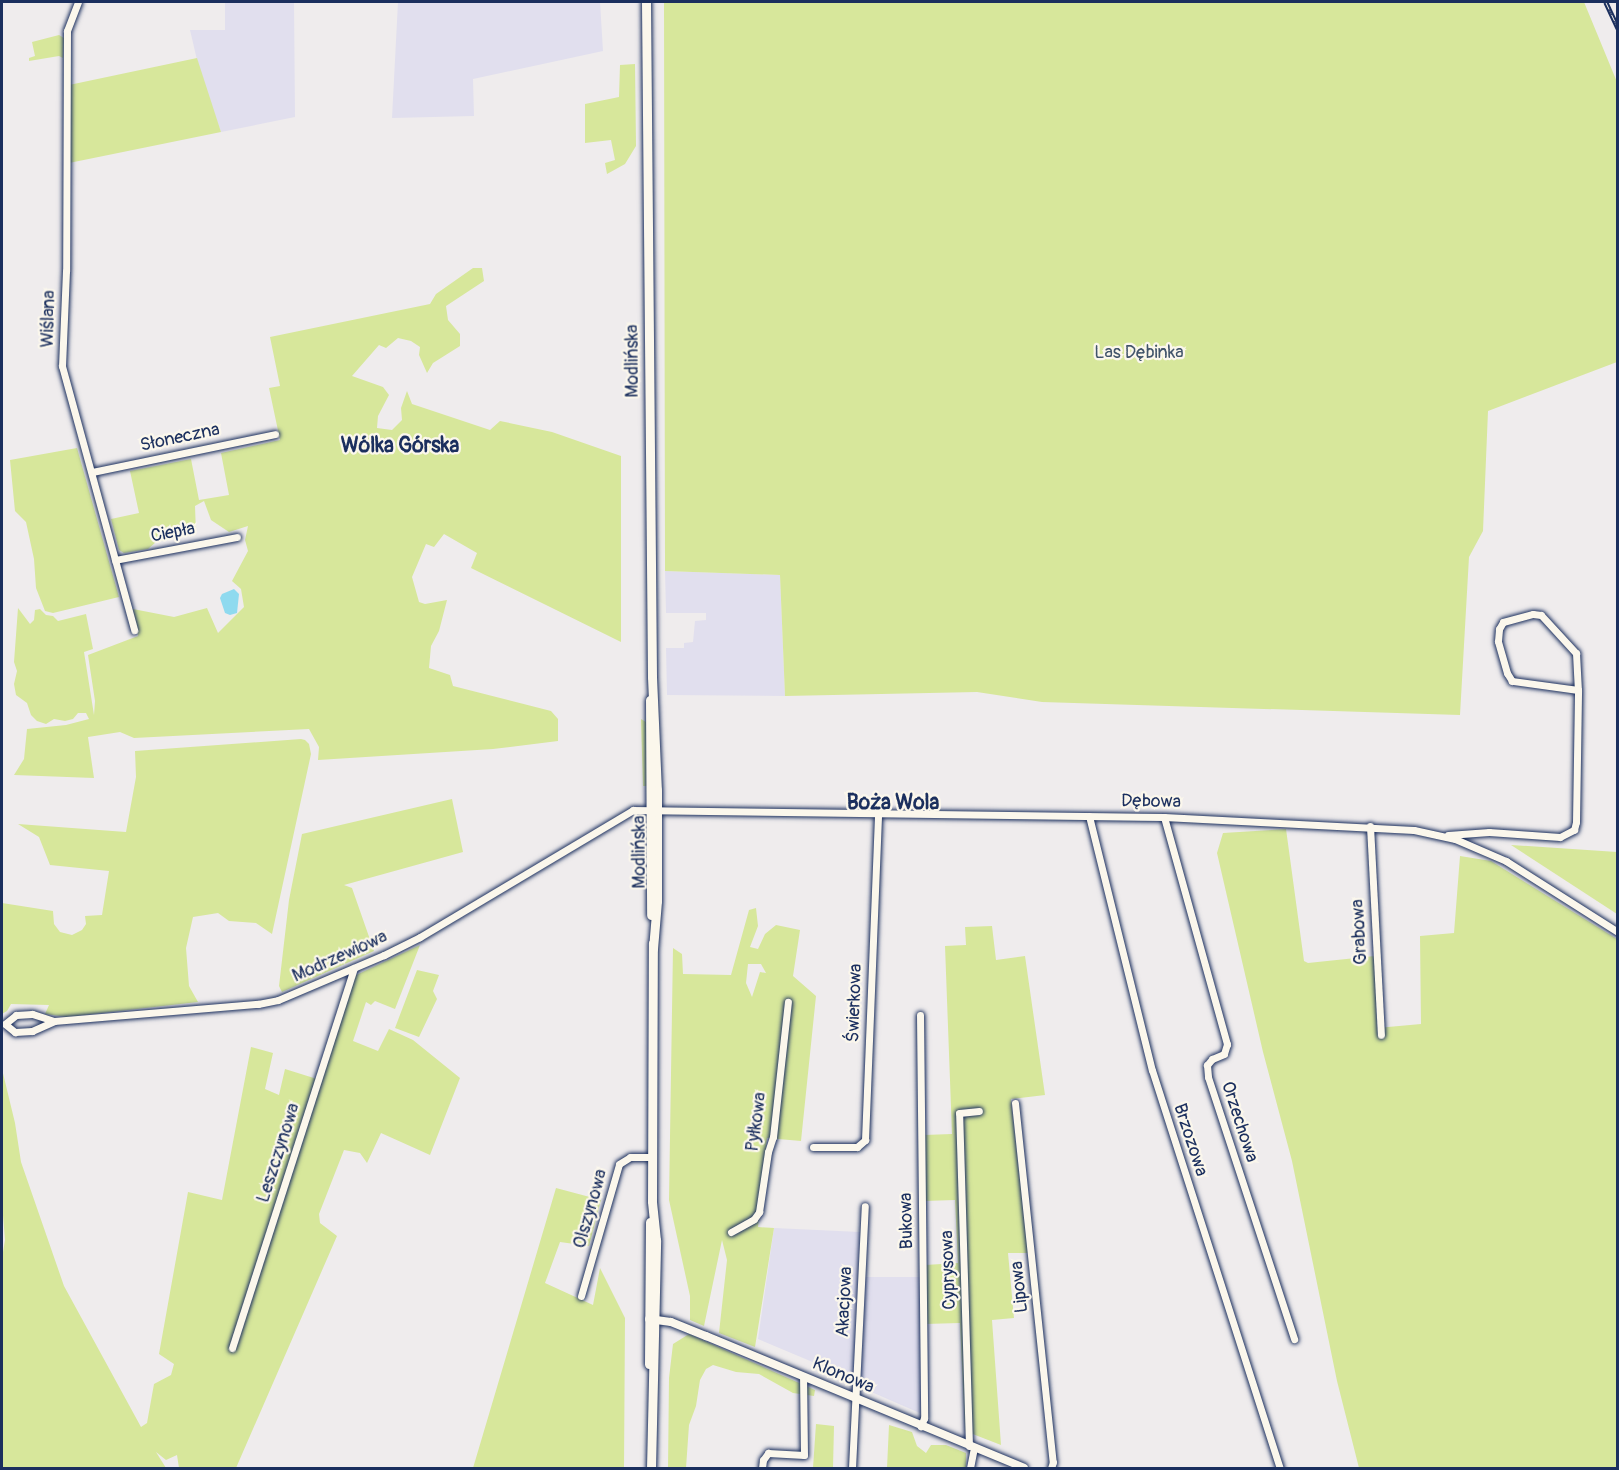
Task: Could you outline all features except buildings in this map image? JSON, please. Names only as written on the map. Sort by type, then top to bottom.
[{"type":"main road","name":"Modlińska","points":[[646,2],[653,809],[657,901],[653,950],[652,1201],[649,1240],[652,1320],[651,1468]]},
{"type":"street","name":"Wiślana","points":[[78,2],[67,31],[66,271],[62,366],[134,630]]},
{"type":"street","name":"Słoneczna","points":[[92,472],[275,434]]},
{"type":"street","name":"Ciepła","points":[[115,560],[237,537]]},
{"type":"street","points":[[1439,836],[1489,832],[1560,837],[1574,830],[1578,690],[1576,653],[1542,615],[1533,614],[1503,622],[1499,629],[1498,641],[1507,673],[1512,681],[1578,690]]},
{"type":"street","name":"Dębowa","points":[[653,809],[1164,816],[1370,826],[1455,839],[1506,861],[1617,932]]},
{"type":"street","name":"Modrzewiowa","points":[[54,1021],[32,1014],[16,1015],[5,1024],[15,1032],[32,1031],[54,1021],[258,1004],[290,995],[354,968],[420,936],[630,810],[653,809]]},
{"type":"street","name":"Świerkowa","points":[[813,1147],[857,1147],[865,1140],[878,813]]},
{"type":"street","name":"Brzozowa","points":[[1089,816],[1152,1070],[1280,1468]]},
{"type":"street","name":"Orzechowa","points":[[1164,816],[1227,1044],[1224,1054],[1212,1059],[1207,1065],[1208,1077],[1294,1339]]},
{"type":"street","name":"Grabowa","points":[[1370,826],[1381,1035]]},
{"type":"street","name":"Leszczynowa","points":[[232,1348],[354,968]]},
{"type":"street","name":"Pyłkowa","points":[[731,1232],[754,1219],[759,1212],[768,1152],[773,1137],[789,1002]]},
{"type":"street","name":"Bukowa","points":[[920,1015],[924,1418],[921,1426]]},
{"type":"street","name":"Lipowa","points":[[1015,1103],[1053,1462],[1051,1468]]},
{"type":"street","name":"Cyprysowa","points":[[971,1447],[959,1113],[979,1111]]},
{"type":"street","name":"Olszynowa","points":[[581,1296],[619,1164],[630,1157],[652,1157]]},
{"type":"street","name":"Akacjowa","points":[[852,1468],[865,1206]]},
{"type":"street","name":"Klonowa","points":[[652,1320],[680,1325],[1024,1468]]},
{"type":"street","points":[[762,1468],[763,1460],[768,1453],[804,1455],[803,1377]]},
{"type":"street","points":[[970,1468],[971,1447]]},
{"type":"shaded area","points":[[225,2],[294,2],[295,117],[221,132],[201,77],[190,30],[225,30]]},
{"type":"shaded area","points":[[398,2],[600,2],[603,51],[473,79],[474,116],[392,118]]},
{"type":"shaded area","points":[[665,571],[780,575],[785,696],[667,695],[666,648],[684,648],[684,643],[693,642],[695,621],[706,620],[706,613],[666,613]]},
{"type":"shaded area","points":[[774,1228],[860,1232],[853,1379],[758,1339]]},
{"type":"shaded area","points":[[864,1277],[921,1277],[922,1414],[860,1387]]},
{"type":"green space","name":"Las Dębinka","points":[[664,2],[1584,2],[1617,82],[1617,362],[1488,411],[1483,531],[1469,557],[1460,715],[1042,702],[977,692],[785,696],[780,575],[665,571]]},
{"type":"green space","points":[[59,35],[64,38],[63,58],[59,56],[29,61],[29,58],[35,56],[32,42]]},
{"type":"green space","points":[[197,58],[221,132],[69,163],[69,85]]},
{"type":"green space","points":[[635,64],[636,146],[625,164],[607,174],[605,163],[615,160],[611,140],[585,143],[585,104],[619,97],[620,65]]},
{"type":"green space","points":[[473,268],[482,268],[484,281],[446,306],[448,320],[460,334],[460,346],[433,363],[427,373],[419,355],[420,347],[411,341],[398,338],[386,348],[379,345],[352,376],[383,387],[389,395],[378,416],[377,428],[392,430],[402,420],[401,408],[407,391],[412,404],[490,430],[500,421],[552,432],[621,456],[621,642],[471,568],[477,553],[444,534],[434,547],[426,544],[412,577],[419,602],[425,604],[447,600],[439,631],[431,646],[429,668],[450,675],[453,686],[551,711],[558,719],[558,741],[493,749],[318,760],[319,747],[309,729],[134,738],[120,732],[88,737],[94,778],[14,775],[24,759],[27,729],[66,725],[89,719],[86,713],[78,713],[73,719],[65,721],[54,719],[46,724],[37,721],[31,715],[27,703],[16,695],[14,684],[17,671],[14,662],[18,608],[30,624],[34,620],[35,610],[40,609],[58,621],[86,614],[93,649],[84,652],[94,715],[95,701],[88,655],[138,636],[133,609],[174,617],[207,608],[218,633],[244,607],[241,589],[232,581],[248,551],[245,540],[248,526],[229,532],[211,520],[204,501],[195,506],[196,533],[156,542],[148,549],[124,553],[119,550],[111,519],[139,513],[130,471],[191,459],[199,500],[229,495],[221,453],[280,440],[269,388],[280,386],[270,337],[430,304],[436,294]]},
{"type":"green space","points":[[77,448],[119,597],[53,613],[45,611],[36,588],[34,559],[26,522],[15,511],[10,460]]},
{"type":"green space","points":[[641,719],[646,722],[647,786],[643,786]]},
{"type":"green space","points":[[301,739],[309,744],[311,754],[272,934],[256,923],[229,921],[218,913],[193,917],[186,948],[189,986],[198,1002],[67,1017],[45,1014],[49,1005],[11,1004],[2,1014],[2,903],[53,911],[54,924],[60,932],[72,935],[82,930],[86,924],[85,916],[102,915],[109,871],[50,865],[39,837],[18,824],[126,832],[136,777],[135,751]]},
{"type":"green space","points":[[452,799],[463,852],[344,885],[352,888],[374,951],[282,992],[279,986],[289,900],[302,834]]},
{"type":"green space","points":[[1286,829],[1304,961],[1308,963],[1375,956],[1377,1028],[1421,1024],[1420,936],[1454,933],[1460,856],[1491,861],[1617,939],[1617,1468],[1359,1468],[1337,1381],[1292,1161],[1263,1052],[1217,853],[1223,833]]},
{"type":"green space","points":[[1511,845],[1617,852],[1617,914]]},
{"type":"green space","points":[[756,908],[758,926],[750,947],[758,949],[765,934],[776,925],[800,930],[793,976],[816,996],[801,1141],[767,1138],[758,1227],[774,1228],[755,1347],[719,1333],[727,1260],[722,1240],[704,1326],[690,1320],[690,1296],[669,1200],[673,948],[682,954],[683,974],[731,975],[749,910]],"holes":[[[748,964],[761,964],[766,973],[760,972],[752,997],[746,983]]]},
{"type":"green space","points":[[992,926],[996,960],[1025,956],[1045,1095],[1011,1099],[1028,1253],[1008,1253],[1014,1318],[992,1320],[1001,1445],[965,1431],[960,1323],[925,1324],[925,1265],[958,1263],[955,1200],[924,1201],[924,1135],[952,1134],[945,946],[966,945],[965,927]]},
{"type":"green space","points":[[420,945],[395,1009],[375,1001],[371,1005],[366,1002],[353,1041],[378,1051],[389,1029],[413,1040],[460,1078],[430,1155],[381,1133],[367,1163],[360,1153],[344,1150],[319,1214],[320,1223],[337,1236],[236,1468],[179,1468],[177,1455],[166,1460],[156,1452],[166,1468],[2,1468],[2,1258],[5,1240],[2,1203],[2,1069],[15,1123],[21,1162],[64,1286],[141,1427],[147,1423],[154,1384],[171,1375],[174,1364],[159,1354],[188,1192],[222,1200],[251,1047],[273,1053],[265,1089],[279,1095],[285,1069],[317,1079],[352,977]]},
{"type":"green space","points":[[417,970],[439,975],[433,991],[437,999],[419,1037],[395,1028]]},
{"type":"green space","points":[[556,1188],[601,1200],[589,1246],[560,1242],[545,1283],[593,1305],[600,1268],[625,1318],[624,1468],[473,1468]]},
{"type":"green space","points":[[689,1334],[815,1390],[814,1396],[793,1393],[759,1374],[736,1372],[713,1365],[706,1369],[700,1380],[696,1406],[689,1425],[686,1468],[668,1468],[669,1378],[673,1344]]},
{"type":"green space","points":[[816,1424],[834,1426],[833,1468],[813,1468]]},
{"type":"green space","points":[[889,1425],[912,1432],[917,1446],[926,1453],[931,1445],[946,1445],[966,1453],[966,1468],[887,1468]]},
{"type":"water","points":[[234,589],[239,594],[237,613],[230,615],[225,613],[220,598],[222,594]]},
{"type":"railway","points":[[1606,2],[1618,28]]},
{"type":"district","name":"Wólka Górska","points":[[400,446]]},
{"type":"district","name":"Boża Wola","points":[[893,803]]}]
